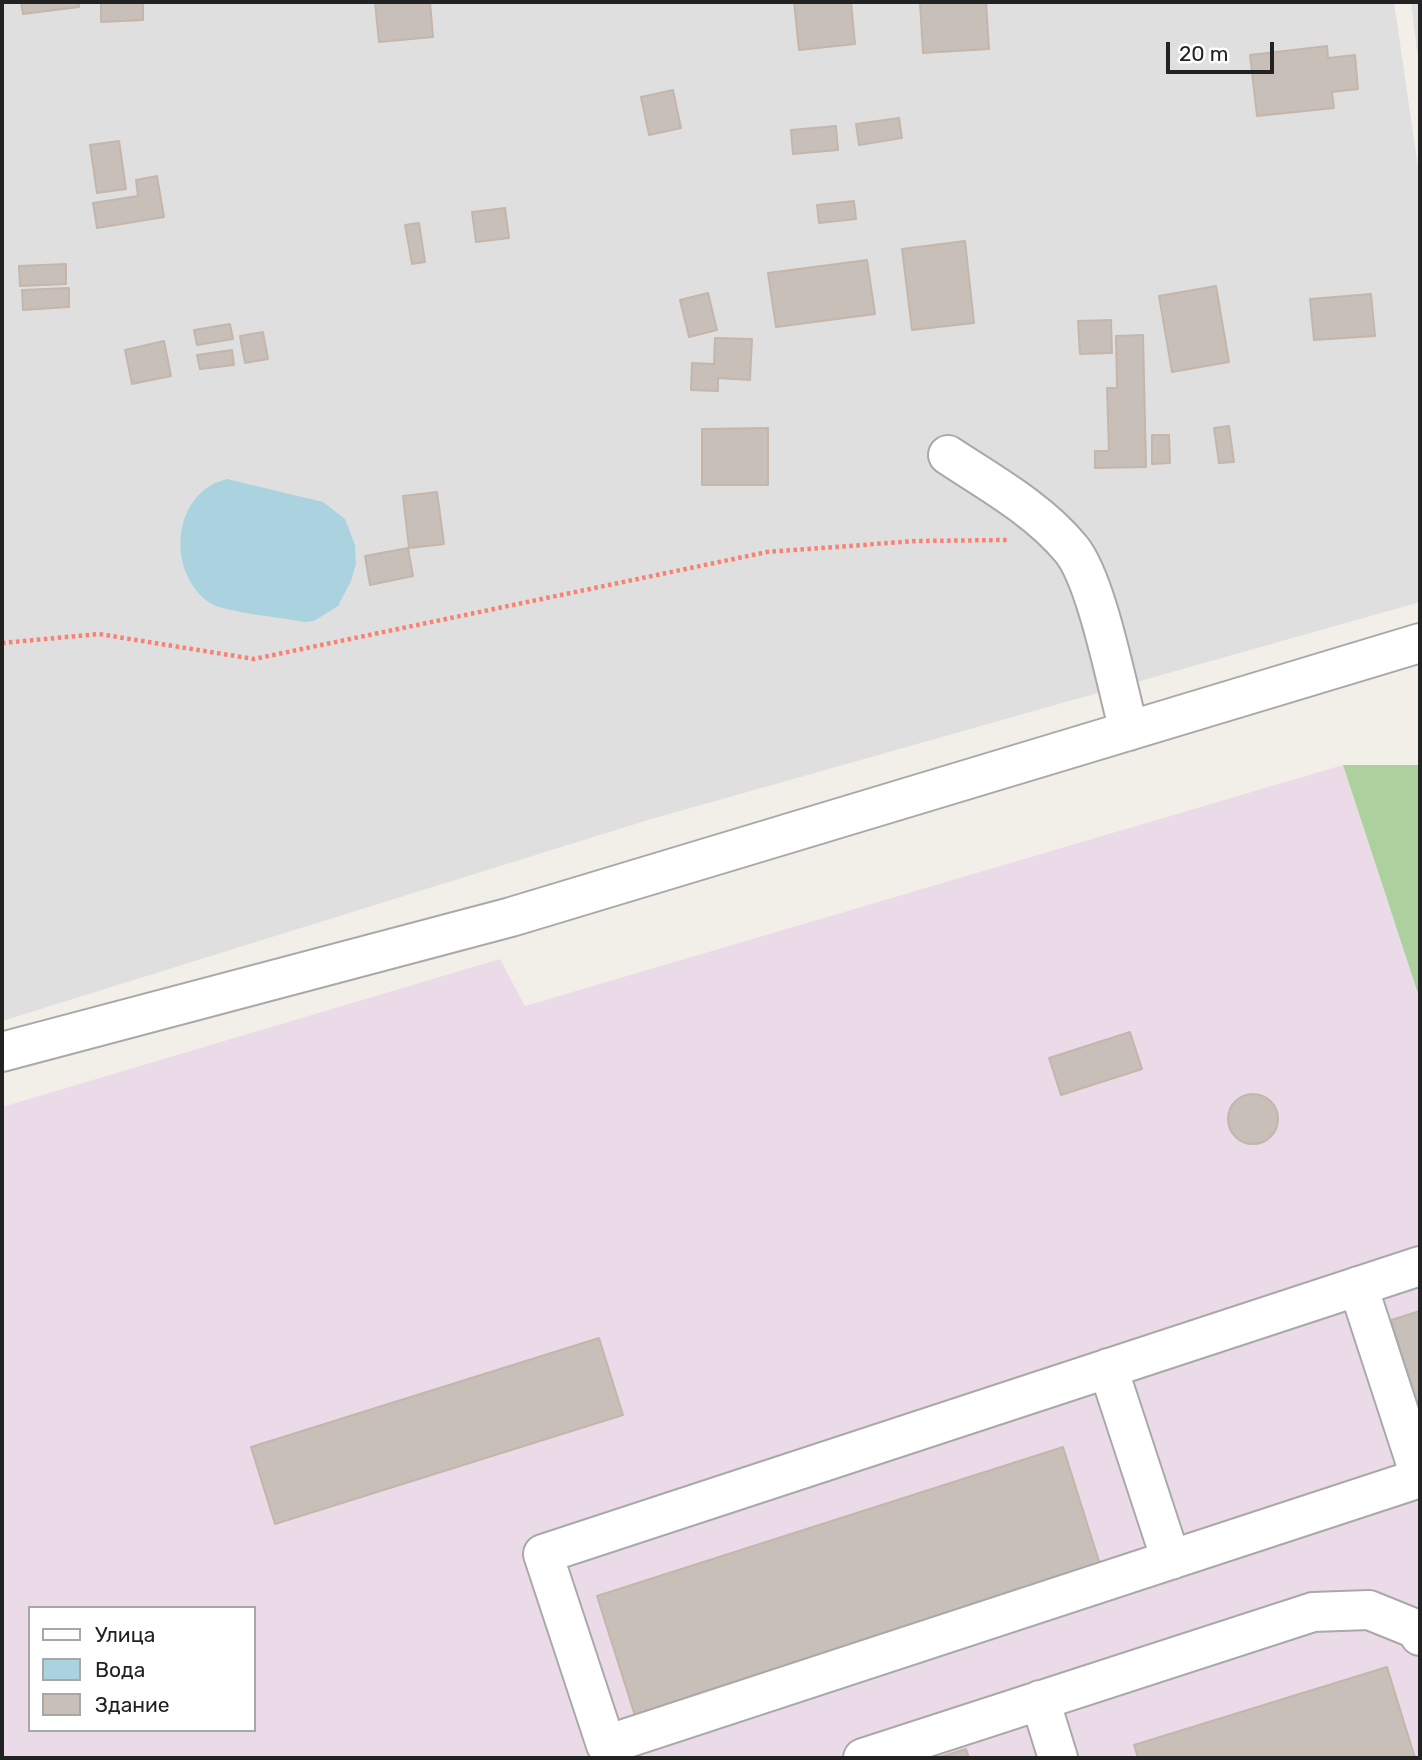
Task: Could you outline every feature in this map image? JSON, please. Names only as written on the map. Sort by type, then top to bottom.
[{"type":"street","points":[[948,455],[1033,512],[1072,550],[1088,582],[1129,730]]},
{"type":"street","points":[[2,1052],[511,917],[1420,643]]},
{"type":"street","points":[[1358,1286],[1420,1477],[606,1745],[543,1554],[1108,1368],[1358,1286],[1420,1266]]},
{"type":"street","points":[[1108,1368],[1171,1559]]},
{"type":"street","points":[[863,1758],[1313,1612],[1369,1610],[1416,1629],[1420,1636]]},
{"type":"street","points":[[1040,1700],[1058,1758]]},
{"type":"path","points":[[2,643],[99,634],[254,659],[767,552],[916,541],[1012,540]]},
{"type":"shaded area","points":[[2,2],[1394,2],[1420,181],[1420,602],[648,820],[2,1021]]},
{"type":"shaded area","points":[[1411,2],[1420,2],[1420,75]]},
{"type":"shaded area","points":[[1343,765],[1420,1001],[1420,1758],[2,1758],[2,1107],[500,959],[525,1006]]},
{"type":"green space","points":[[1343,765],[1420,765],[1420,1000]]},
{"type":"water","points":[[227,479],[323,502],[345,519],[355,545],[356,564],[351,581],[338,606],[314,621],[305,622],[217,606],[196,589],[186,572],[181,554],[181,534],[186,516],[195,500],[209,487]]},
{"type":"building","points":[[21,2],[79,2],[79,7],[23,14]]},
{"type":"building","points":[[101,2],[143,2],[143,20],[101,22]]},
{"type":"building","points":[[375,2],[430,2],[433,37],[379,42]]},
{"type":"building","points":[[794,2],[851,2],[855,44],[799,50]]},
{"type":"building","points":[[920,2],[986,2],[989,49],[923,53]]},
{"type":"building","points":[[1327,46],[1328,58],[1355,55],[1358,89],[1332,92],[1334,108],[1257,116],[1250,55]]},
{"type":"building","points":[[673,90],[681,128],[649,135],[641,97]]},
{"type":"building","points":[[899,118],[902,138],[859,145],[856,124]]},
{"type":"building","points":[[836,126],[838,150],[793,154],[791,130]]},
{"type":"building","points":[[119,141],[126,189],[97,193],[90,145]]},
{"type":"building","points":[[157,176],[164,217],[97,228],[93,203],[138,196],[136,180]]},
{"type":"building","points":[[854,201],[856,219],[819,223],[817,205]]},
{"type":"building","points":[[505,208],[509,238],[476,242],[472,212]]},
{"type":"building","points":[[419,223],[425,262],[412,264],[405,225]]},
{"type":"building","points":[[965,241],[974,323],[912,330],[902,249]]},
{"type":"building","points":[[867,260],[875,314],[776,327],[768,273]]},
{"type":"building","points":[[66,264],[66,284],[20,286],[19,266]]},
{"type":"building","points":[[1216,286],[1229,362],[1172,372],[1159,296]]},
{"type":"building","points":[[69,288],[69,307],[23,310],[22,290]]},
{"type":"building","points":[[708,293],[717,330],[689,337],[680,300]]},
{"type":"building","points":[[1371,294],[1375,336],[1314,340],[1310,299]]},
{"type":"building","points":[[1111,320],[1112,353],[1080,354],[1078,321]]},
{"type":"building","points":[[230,324],[233,339],[197,345],[194,330]]},
{"type":"building","points":[[263,332],[268,359],[245,363],[240,336]]},
{"type":"building","points":[[1143,335],[1146,467],[1095,468],[1095,451],[1109,451],[1107,388],[1117,388],[1116,336]]},
{"type":"building","points":[[715,338],[752,339],[750,380],[718,378],[718,391],[691,390],[692,363],[714,364]]},
{"type":"building","points":[[164,341],[171,376],[132,384],[125,350]]},
{"type":"building","points":[[232,350],[234,365],[200,369],[197,355]]},
{"type":"building","points":[[1229,426],[1234,462],[1219,463],[1214,428]]},
{"type":"building","points":[[768,428],[768,485],[702,485],[702,429]]},
{"type":"building","points":[[1152,435],[1169,435],[1170,463],[1152,464]]},
{"type":"building","points":[[437,492],[444,544],[409,548],[403,496]]},
{"type":"building","points":[[408,548],[413,576],[370,585],[365,556]]},
{"type":"building","points":[[1130,1032],[1142,1069],[1061,1095],[1049,1058]]},
{"type":"building","points":[[1253,1094],[1271,1101],[1278,1119],[1271,1137],[1253,1144],[1235,1137],[1228,1119],[1235,1101]]},
{"type":"building","points":[[1420,1311],[1420,1417],[1391,1320]]},
{"type":"building","points":[[599,1338],[623,1415],[275,1524],[251,1447]]},
{"type":"building","points":[[1063,1447],[1103,1574],[637,1722],[597,1596]]},
{"type":"building","points":[[1387,1667],[1415,1758],[1138,1758],[1134,1745]]},
{"type":"building","points":[[966,1749],[969,1758],[937,1758]]}]
